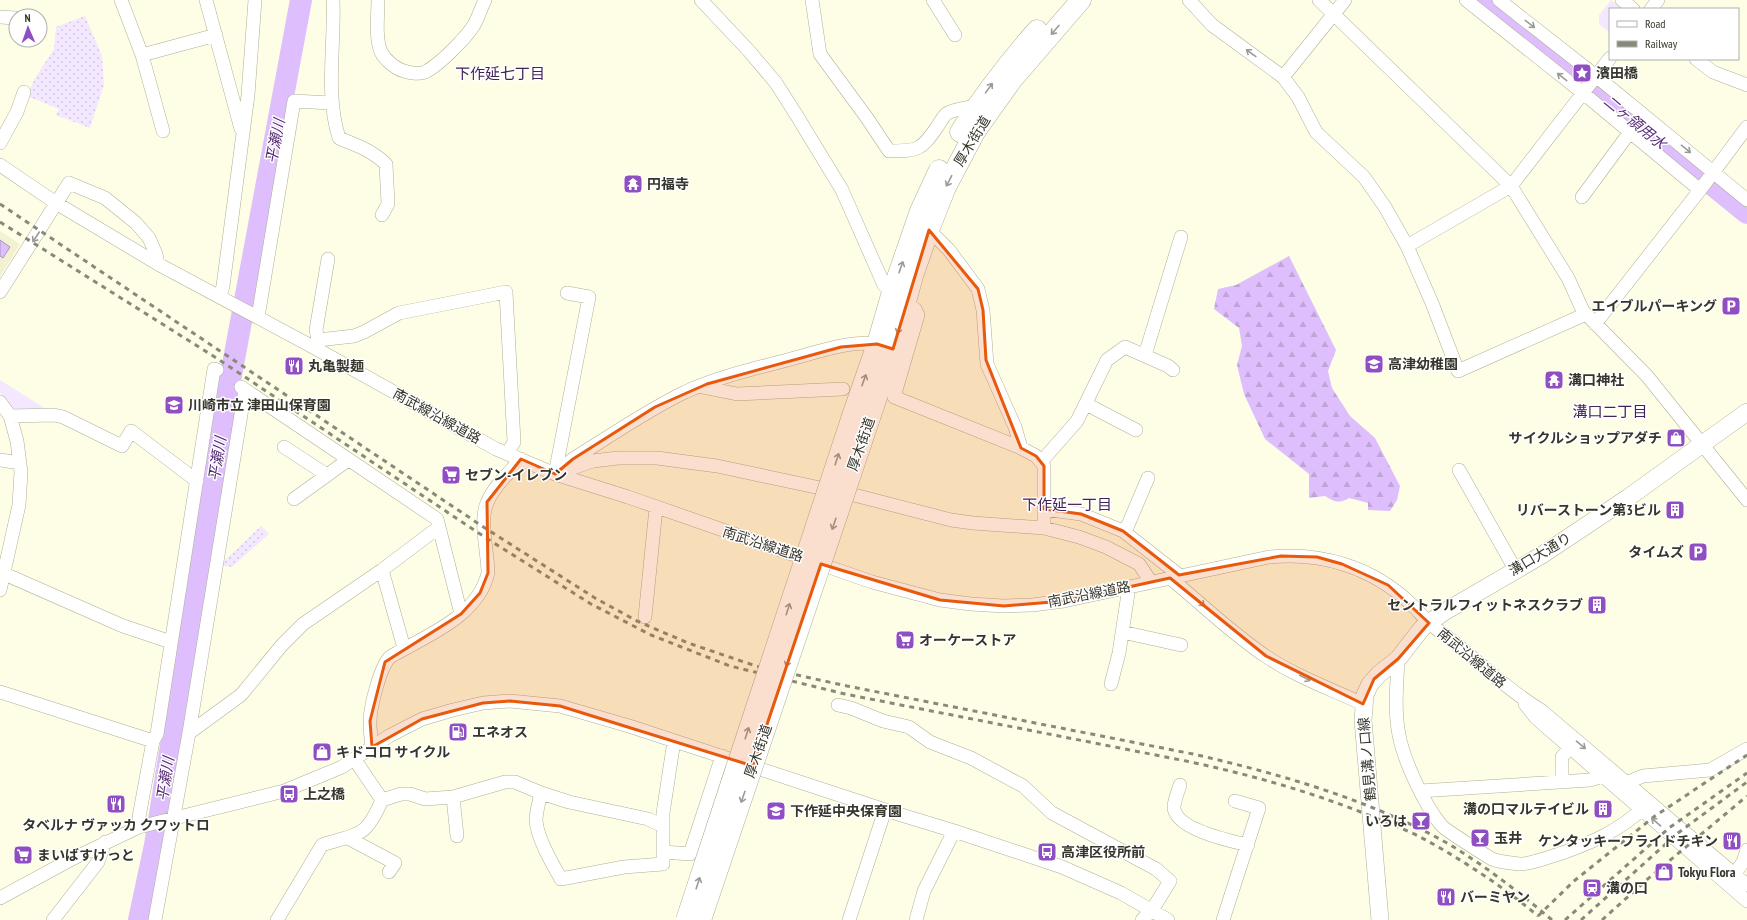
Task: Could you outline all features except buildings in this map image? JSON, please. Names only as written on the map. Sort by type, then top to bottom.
[{"type":"highway","name":"厚木街道","points":[[686,920],[885,347],[899,298],[920,210],[950,149],[976,106],[1005,67],[1064,0]]},
{"type":"highway","name":"厚木街道","points":[[899,298],[913,276],[946,187],[975,132],[1012,80],[1081,0]]},
{"type":"highway","name":"厚木街道","points":[[702,920],[860,418]]},
{"type":"main road","name":"溝口大通り","points":[[1429,623],[1515,569],[1542,555],[1629,498],[1747,412]]},
{"type":"main road","name":"鶴見溝ノ口線","points":[[1380,920],[1364,736],[1363,704],[1367,689],[1374,678],[1398,659],[1422,628],[1429,623]]},
{"type":"street","points":[[121,0],[142,55],[163,131]]},
{"type":"street","points":[[206,0],[243,137]]},
{"type":"street","points":[[223,299],[223,286],[248,95],[255,0]]},
{"type":"street","points":[[333,0],[331,103],[333,121],[338,138],[363,146],[386,164],[388,204],[382,215]]},
{"type":"street","points":[[378,0],[378,34],[381,52],[391,64],[400,70],[413,73],[424,72],[436,65],[448,54],[473,26],[485,0]]},
{"type":"street","points":[[701,0],[749,51],[776,83],[842,190],[884,285],[899,298],[916,309],[918,315],[894,397],[1021,448],[1036,456],[1044,466],[1044,528]]},
{"type":"street","points":[[812,0],[820,54],[867,118],[889,151],[906,151],[927,143],[946,114],[976,106]]},
{"type":"street","points":[[933,0],[955,34]]},
{"type":"street","points":[[1189,0],[1212,25],[1283,76],[1298,98],[1316,132],[1364,177],[1385,207],[1407,246],[1432,303],[1458,371],[1590,319],[1707,181],[1747,127]]},
{"type":"street","points":[[1319,0],[1511,186],[1568,278],[1583,311],[1647,376],[1747,500]]},
{"type":"street","points":[[1283,76],[1346,0]]},
{"type":"street","points":[[1466,0],[1589,84],[1630,132],[1707,181],[1747,200]]},
{"type":"street","points":[[1500,0],[1589,84],[1707,181]]},
{"type":"street","points":[[1622,0],[1632,8]]},
{"type":"street","points":[[1652,8],[1658,0]]},
{"type":"street","points":[[142,55],[216,35]]},
{"type":"street","points":[[1407,246],[1511,186],[1609,59]]},
{"type":"street","points":[[1697,60],[1713,72],[1747,85]]},
{"type":"street","points":[[0,143],[16,112],[24,92]]},
{"type":"street","points":[[256,316],[294,101],[331,103]]},
{"type":"street","points":[[1582,197],[1630,132]]},
{"type":"street","name":"南武線沿線道路","points":[[0,165],[56,203],[158,264],[256,316],[316,344],[496,450],[555,474],[628,497]]},
{"type":"street","points":[[0,292],[70,183],[105,198],[136,223],[149,238],[156,254],[158,264]]},
{"type":"street","points":[[929,230],[949,250],[978,289],[983,310],[987,364],[1015,427],[1021,448]]},
{"type":"street","points":[[1145,355],[1181,237]]},
{"type":"street","points":[[328,259],[316,330],[316,344],[354,336],[399,313],[506,292],[514,442],[506,454]]},
{"type":"street","points":[[555,474],[589,297],[567,293]]},
{"type":"street","points":[[555,474],[573,459],[655,408],[700,387],[820,351],[859,344],[885,347]]},
{"type":"street","points":[[1041,462],[1077,421],[1107,360],[1125,347],[1168,366],[1173,370]]},
{"type":"street","points":[[142,826],[139,817],[153,741],[157,734],[214,369],[217,370]]},
{"type":"street","points":[[700,387],[737,394],[842,389]]},
{"type":"street","points":[[155,920],[189,733],[243,388],[437,519],[461,614]]},
{"type":"street","points":[[0,402],[10,416],[17,441],[21,472],[19,505],[2,573],[0,590]]},
{"type":"street","points":[[1086,404],[1136,430]]},
{"type":"street","points":[[10,416],[54,415],[63,417],[122,446],[131,431],[197,481]]},
{"type":"street","points":[[284,447],[327,475]]},
{"type":"street","points":[[555,474],[593,461],[618,458],[657,458],[717,466],[858,496],[951,520],[1044,528],[1079,537],[1106,547],[1139,564],[1151,582]]},
{"type":"street","points":[[372,747],[370,720],[374,697],[385,662],[404,648],[447,624],[472,604],[486,583],[488,562],[484,516],[487,502],[521,459]]},
{"type":"street","points":[[0,460],[20,463]]},
{"type":"street","points":[[294,499],[348,460]]},
{"type":"street","points":[[1459,470],[1515,569]]},
{"type":"street","points":[[1125,532],[1148,478]]},
{"type":"street","name":"南武沿線道路","points":[[628,497],[872,582],[940,600],[971,604],[1004,606],[1032,605],[1064,601],[1174,576],[1269,557],[1317,557],[1348,566],[1377,578],[1412,604],[1429,623],[1517,695],[1542,711],[1626,783],[1732,880],[1747,901]]},
{"type":"street","points":[[645,617],[656,508]]},
{"type":"street","points":[[1044,509],[1081,514],[1125,532],[1227,627],[1266,656],[1307,679],[1363,704]]},
{"type":"street","points":[[189,733],[241,695],[282,645],[303,624],[382,570],[439,527]]},
{"type":"street","points":[[382,570],[404,648]]},
{"type":"street","points":[[2,573],[123,626],[171,642]]},
{"type":"street","points":[[1111,684],[1122,632],[1129,587]]},
{"type":"street","points":[[1122,632],[1181,645]]},
{"type":"street","points":[[1398,659],[1396,695],[1399,734],[1404,754],[1420,791],[1442,826],[1493,859],[1520,864],[1554,856],[1589,844],[1633,818],[1642,809]]},
{"type":"street","points":[[0,692],[153,741]]},
{"type":"street","name":"南武沿線道路","points":[[1517,695],[1536,718],[1642,809],[1732,880],[1747,885]]},
{"type":"street","points":[[0,898],[105,842],[142,826],[284,791],[355,760],[372,747],[422,719],[483,703],[510,701],[560,706],[722,756],[885,810],[954,831],[1062,867],[1121,893],[1168,920]]},
{"type":"street","points":[[838,705],[852,708],[883,721],[909,727],[930,742],[971,758],[1023,786],[1052,812],[1156,869],[1170,881],[1152,910],[1142,920]]},
{"type":"street","points":[[541,793],[536,815],[536,823],[549,858],[561,879],[624,867],[663,864],[663,826],[674,741]]},
{"type":"street","points":[[1562,782],[1562,757],[1570,747]]},
{"type":"street","points":[[1626,783],[1643,776],[1710,770],[1747,749]]},
{"type":"street","points":[[664,852],[690,854],[722,756]]},
{"type":"street","points":[[355,760],[382,800]]},
{"type":"street","points":[[1420,791],[1590,780],[1603,776]]},
{"type":"street","points":[[278,920],[322,845],[348,838],[365,830],[374,818],[382,800],[401,794],[410,794],[425,799],[453,797],[505,782],[515,782],[541,793],[569,802],[648,819],[663,826]]},
{"type":"street","points":[[1180,785],[1174,807],[1178,817],[1190,827],[1216,837],[1248,845]]},
{"type":"street","points":[[453,797],[457,836]]},
{"type":"street","points":[[1223,920],[1259,808],[1235,801]]},
{"type":"street","points":[[849,920],[885,810]]},
{"type":"street","points":[[916,920],[924,891],[954,831]]},
{"type":"street","points":[[348,838],[395,863],[389,872]]},
{"type":"street","points":[[53,920],[98,862],[105,842]]},
{"type":"street","points":[[1732,880],[1746,856]]},
{"type":"highlighted area","points":[[929,230],[978,289],[983,310],[986,360],[1021,448],[1036,456],[1044,466],[1044,509],[1081,514],[1123,531],[1179,575],[1281,556],[1317,557],[1342,564],[1388,585],[1429,623],[1398,659],[1374,679],[1363,704],[1266,656],[1170,578],[1064,601],[1004,606],[940,600],[821,564],[753,766],[560,706],[510,701],[483,703],[422,719],[372,747],[370,721],[385,662],[461,614],[480,593],[488,573],[487,502],[521,459],[555,474],[573,459],[655,407],[707,384],[841,347],[877,344],[893,349]]},
{"type":"shaded area","points":[[1611,0],[1615,3],[1618,0],[1628,8],[1609,8],[1609,32],[1599,24],[1599,15]]},
{"type":"shaded area","points":[[85,16],[102,56],[104,85],[90,128],[56,115],[59,109],[27,96],[35,78],[54,49],[56,27]]},
{"type":"shaded area","points":[[0,231],[20,244],[0,277]]},
{"type":"shaded area","points":[[0,380],[51,412],[15,413],[0,392]]},
{"type":"shaded area","points":[[261,526],[269,534],[232,567],[220,565]]},
{"type":"green space","points":[[1289,256],[1336,350],[1328,371],[1332,388],[1350,416],[1375,438],[1400,486],[1397,500],[1390,511],[1368,510],[1368,503],[1349,498],[1339,502],[1331,500],[1325,496],[1309,498],[1309,474],[1265,439],[1244,394],[1237,365],[1242,346],[1239,328],[1214,309],[1218,289],[1236,285]]},
{"type":"water","points":[[0,240],[10,247],[3,258],[0,256]]},
{"type":"waterway","name":"平瀬川","points":[[139,920],[155,845],[226,402],[301,0]]},
{"type":"waterway","name":"二ヶ領用水","points":[[1485,0],[1747,213]]},
{"type":"railway","points":[[0,204],[485,528],[595,598],[637,621],[688,643],[756,666],[847,686],[1193,754],[1291,779],[1386,813],[1447,843],[1501,879],[1552,920]]},
{"type":"railway","points":[[0,222],[218,359],[486,538],[591,604],[651,635],[730,666],[845,694],[1186,761],[1235,772],[1307,793],[1392,824],[1427,840],[1461,860],[1513,896],[1538,916]]},
{"type":"railway","points":[[1538,916],[1574,881],[1655,816],[1747,755]]},
{"type":"railway","points":[[1565,920],[1669,828],[1747,773]]},
{"type":"railway","points":[[1581,920],[1678,833],[1747,782]]},
{"type":"railway","points":[[1602,920],[1650,877],[1747,796]]},
{"type":"place","name":"濱田橋","points":[[1582,73]]},
{"type":"place","name":"円福寺","points":[[633,184]]},
{"type":"place","name":"エイブルパーキング","points":[[1731,306]]},
{"type":"place","name":"高津幼稚園","points":[[1374,364]]},
{"type":"place","name":"丸亀製麺","points":[[294,366]]},
{"type":"place","name":"溝口神社","points":[[1554,380]]},
{"type":"place","name":"川崎市立 津田山保育園","points":[[174,405]]},
{"type":"place","name":"サイクルショップアダチ","points":[[1676,438]]},
{"type":"place","name":"セブン-イレブン","points":[[451,475]]},
{"type":"place","name":"リバーストーン第3ビル","points":[[1675,510]]},
{"type":"place","name":"タイムズ","points":[[1698,552]]},
{"type":"place","name":"セントラルフィットネスクラブ","points":[[1597,605]]},
{"type":"place","name":"オーケーストア","points":[[905,640]]},
{"type":"place","name":"エネオス","points":[[458,732]]},
{"type":"place","name":"キドコロ サイクル","points":[[322,752]]},
{"type":"place","name":"上之橋","points":[[289,794]]},
{"type":"place","name":"タベルナ ヴァッカ クワットロ","points":[[116,804]]},
{"type":"place","name":"溝の口マルテイビル","points":[[1603,809]]},
{"type":"place","name":"下作延中央保育園","points":[[776,811]]},
{"type":"place","name":"いろは","points":[[1421,821]]},
{"type":"place","name":"玉井","points":[[1480,838]]},
{"type":"place","name":"ケンタッキーフライドチキン","points":[[1732,841]]},
{"type":"place","name":"高津区役所前","points":[[1047,852]]},
{"type":"place","name":"まいばすけっと","points":[[23,855]]},
{"type":"place","name":"Tokyu Flora","points":[[1664,872]]},
{"type":"place","name":"溝の口","points":[[1592,888]]},
{"type":"place","name":"バーミヤン","points":[[1446,897]]},
{"type":"district","name":"下作延七丁目","points":[[500,73]]},
{"type":"district","name":"溝口二丁目","points":[[1610,411]]},
{"type":"district","name":"下作延一丁目","points":[[1067,504]]}]
